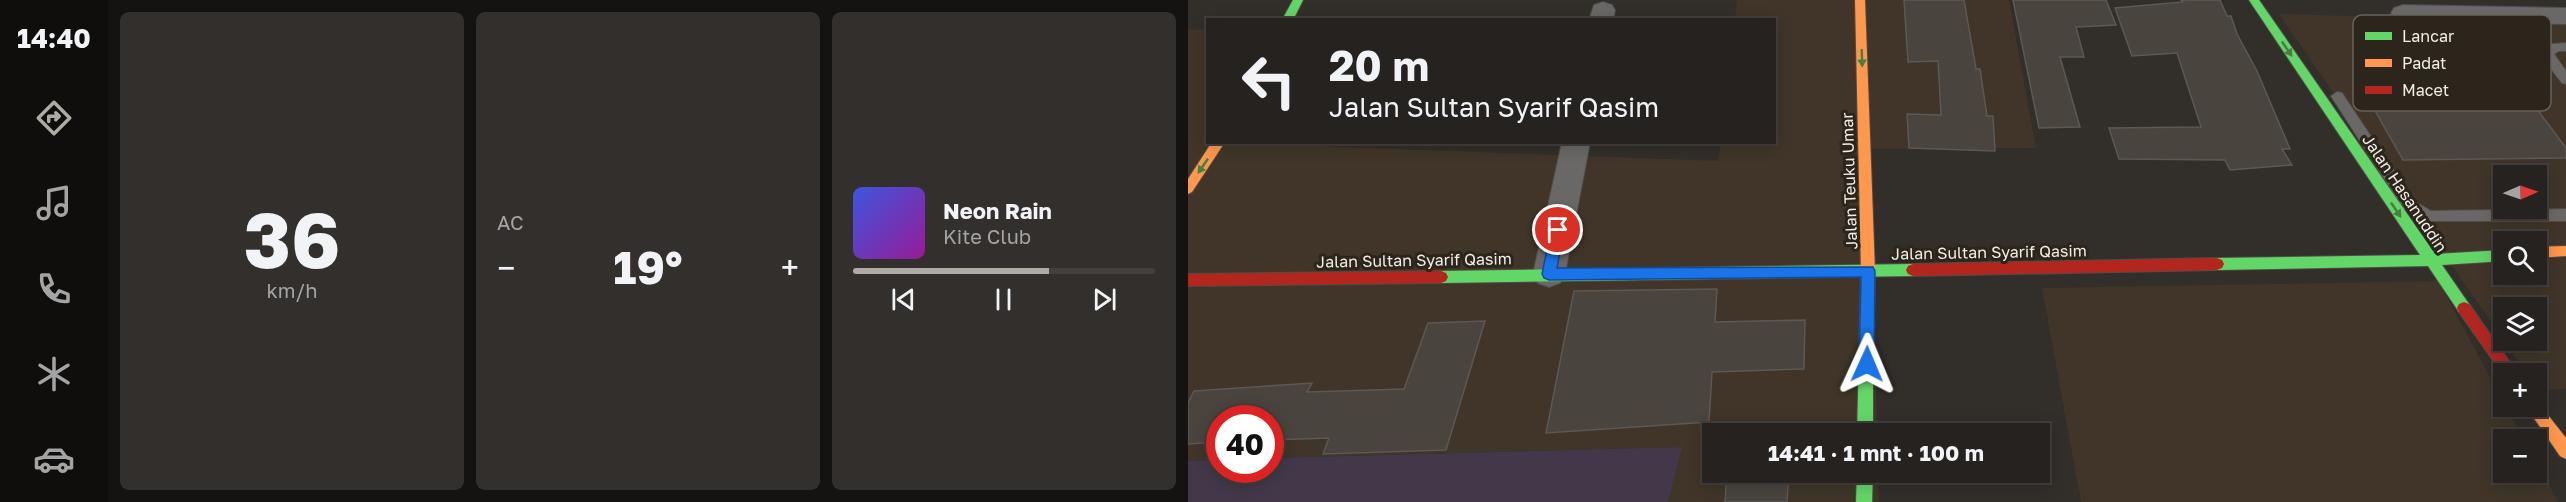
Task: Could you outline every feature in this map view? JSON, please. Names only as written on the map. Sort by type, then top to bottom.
[{"type":"street","points":[[1288,18],[1298,0]]},
{"type":"street","name":"Jalan Teuku Umar","points":[[1860,0],[1868,271],[1865,423]]},
{"type":"street","name":"Jalan Hasanuddin","points":[[2254,0],[2430,260],[2503,363]]},
{"type":"street","points":[[2403,13],[2512,15]]},
{"type":"street","points":[[2551,16],[2566,16]]},
{"type":"street","points":[[1188,189],[1218,144]]},
{"type":"street","points":[[1549,274],[1576,144]]},
{"type":"street","points":[[2547,252],[2566,251]]},
{"type":"street","name":"Jalan Sultan Syarif Qasim","points":[[1188,280],[1868,271],[2430,260],[2493,256]]},
{"type":"street","points":[[2542,417],[2566,451]]},
{"type":"street","points":[[1864,502],[1865,483]]},
{"type":"lane","points":[[2551,51],[2556,47],[2566,47]]},
{"type":"lane","points":[[2551,61],[2566,80]]},
{"type":"lane","points":[[2337,96],[2409,205],[2419,213],[2429,217],[2566,215]]},
{"type":"shaded area","points":[[1737,0],[2009,0],[2036,148],[1865,149],[1878,423],[1702,423],[1702,483],[1878,483],[1879,502],[1668,502],[1681,447],[1284,458],[1284,405],[1206,405],[1206,460],[1188,461],[1188,30],[1206,29],[1206,144],[1262,144],[1718,161],[1721,144],[1776,144],[1776,18],[1735,18]]},
{"type":"shaded area","points":[[2279,14],[2353,16],[2353,111],[2551,111],[2551,21],[2566,21],[2566,389],[2547,390],[2547,363],[2519,363],[2511,351],[2547,351],[2547,297],[2493,297],[2493,325]]},
{"type":"shaded area","points":[[2438,281],[2493,383],[2493,417],[2512,417],[2518,429],[2493,429],[2493,483],[2547,483],[2547,481],[2558,502],[2081,502],[2042,288]]},
{"type":"shaded area","points":[[1682,447],[1668,502],[1188,502],[1188,461],[1206,460],[1206,483],[1284,483],[1284,458]]},
{"type":"building","points":[[1904,0],[1964,0],[1976,69],[1980,69],[1987,116],[1993,116],[1995,151],[1909,148],[1907,114],[1941,115],[1938,61],[1908,62]]},
{"type":"building","points":[[2013,0],[2106,0],[2116,25],[2076,27],[2084,57],[2060,57],[2080,127],[2039,128]]},
{"type":"building","points":[[2181,0],[2220,0],[2227,16],[2231,16],[2237,34],[2257,71],[2290,149],[2282,149],[2292,165],[2230,170],[2225,160],[2119,159],[2109,128],[2201,127],[2177,53],[2132,56],[2115,8],[2183,2]]},
{"type":"building","points":[[2375,111],[2538,111],[2566,148],[2566,158],[2403,160]]},
{"type":"building","points":[[1717,289],[1715,322],[1805,320],[1804,369],[1712,372],[1709,422],[1546,433],[1574,291]]},
{"type":"building","points":[[1485,321],[1446,450],[1323,454],[1329,438],[1284,440],[1284,405],[1206,405],[1206,443],[1188,444],[1188,403],[1194,391],[1312,383],[1307,392],[1404,389],[1428,323]]},
{"type":"building","points":[[1726,483],[1788,483],[1787,502],[1725,502]]},
{"type":"traffic: fast","points":[[1288,18],[1298,0]]},
{"type":"traffic: fast","points":[[2254,0],[2464,308]]},
{"type":"traffic: fast","points":[[2217,264],[2430,260],[2493,256]]},
{"type":"traffic: fast","points":[[1441,277],[1913,270]]},
{"type":"traffic: fast","points":[[1865,423],[1866,354]]},
{"type":"traffic: fast","points":[[1864,502],[1865,483]]},
{"type":"traffic: slow","points":[[1860,0],[1868,271],[1866,354]]},
{"type":"traffic: slow","points":[[1188,189],[1218,144]]},
{"type":"traffic: slow","points":[[2547,252],[2566,251]]},
{"type":"traffic: slow","points":[[2542,417],[2566,451]]},
{"type":"traffic: jam","points":[[1913,270],[2217,264]]},
{"type":"traffic: jam","points":[[1188,280],[1441,277]]},
{"type":"traffic: jam","points":[[2464,308],[2503,363]]},
{"type":"route","points":[[1558,230],[1549,274],[1868,271],[1867,364]]}]
